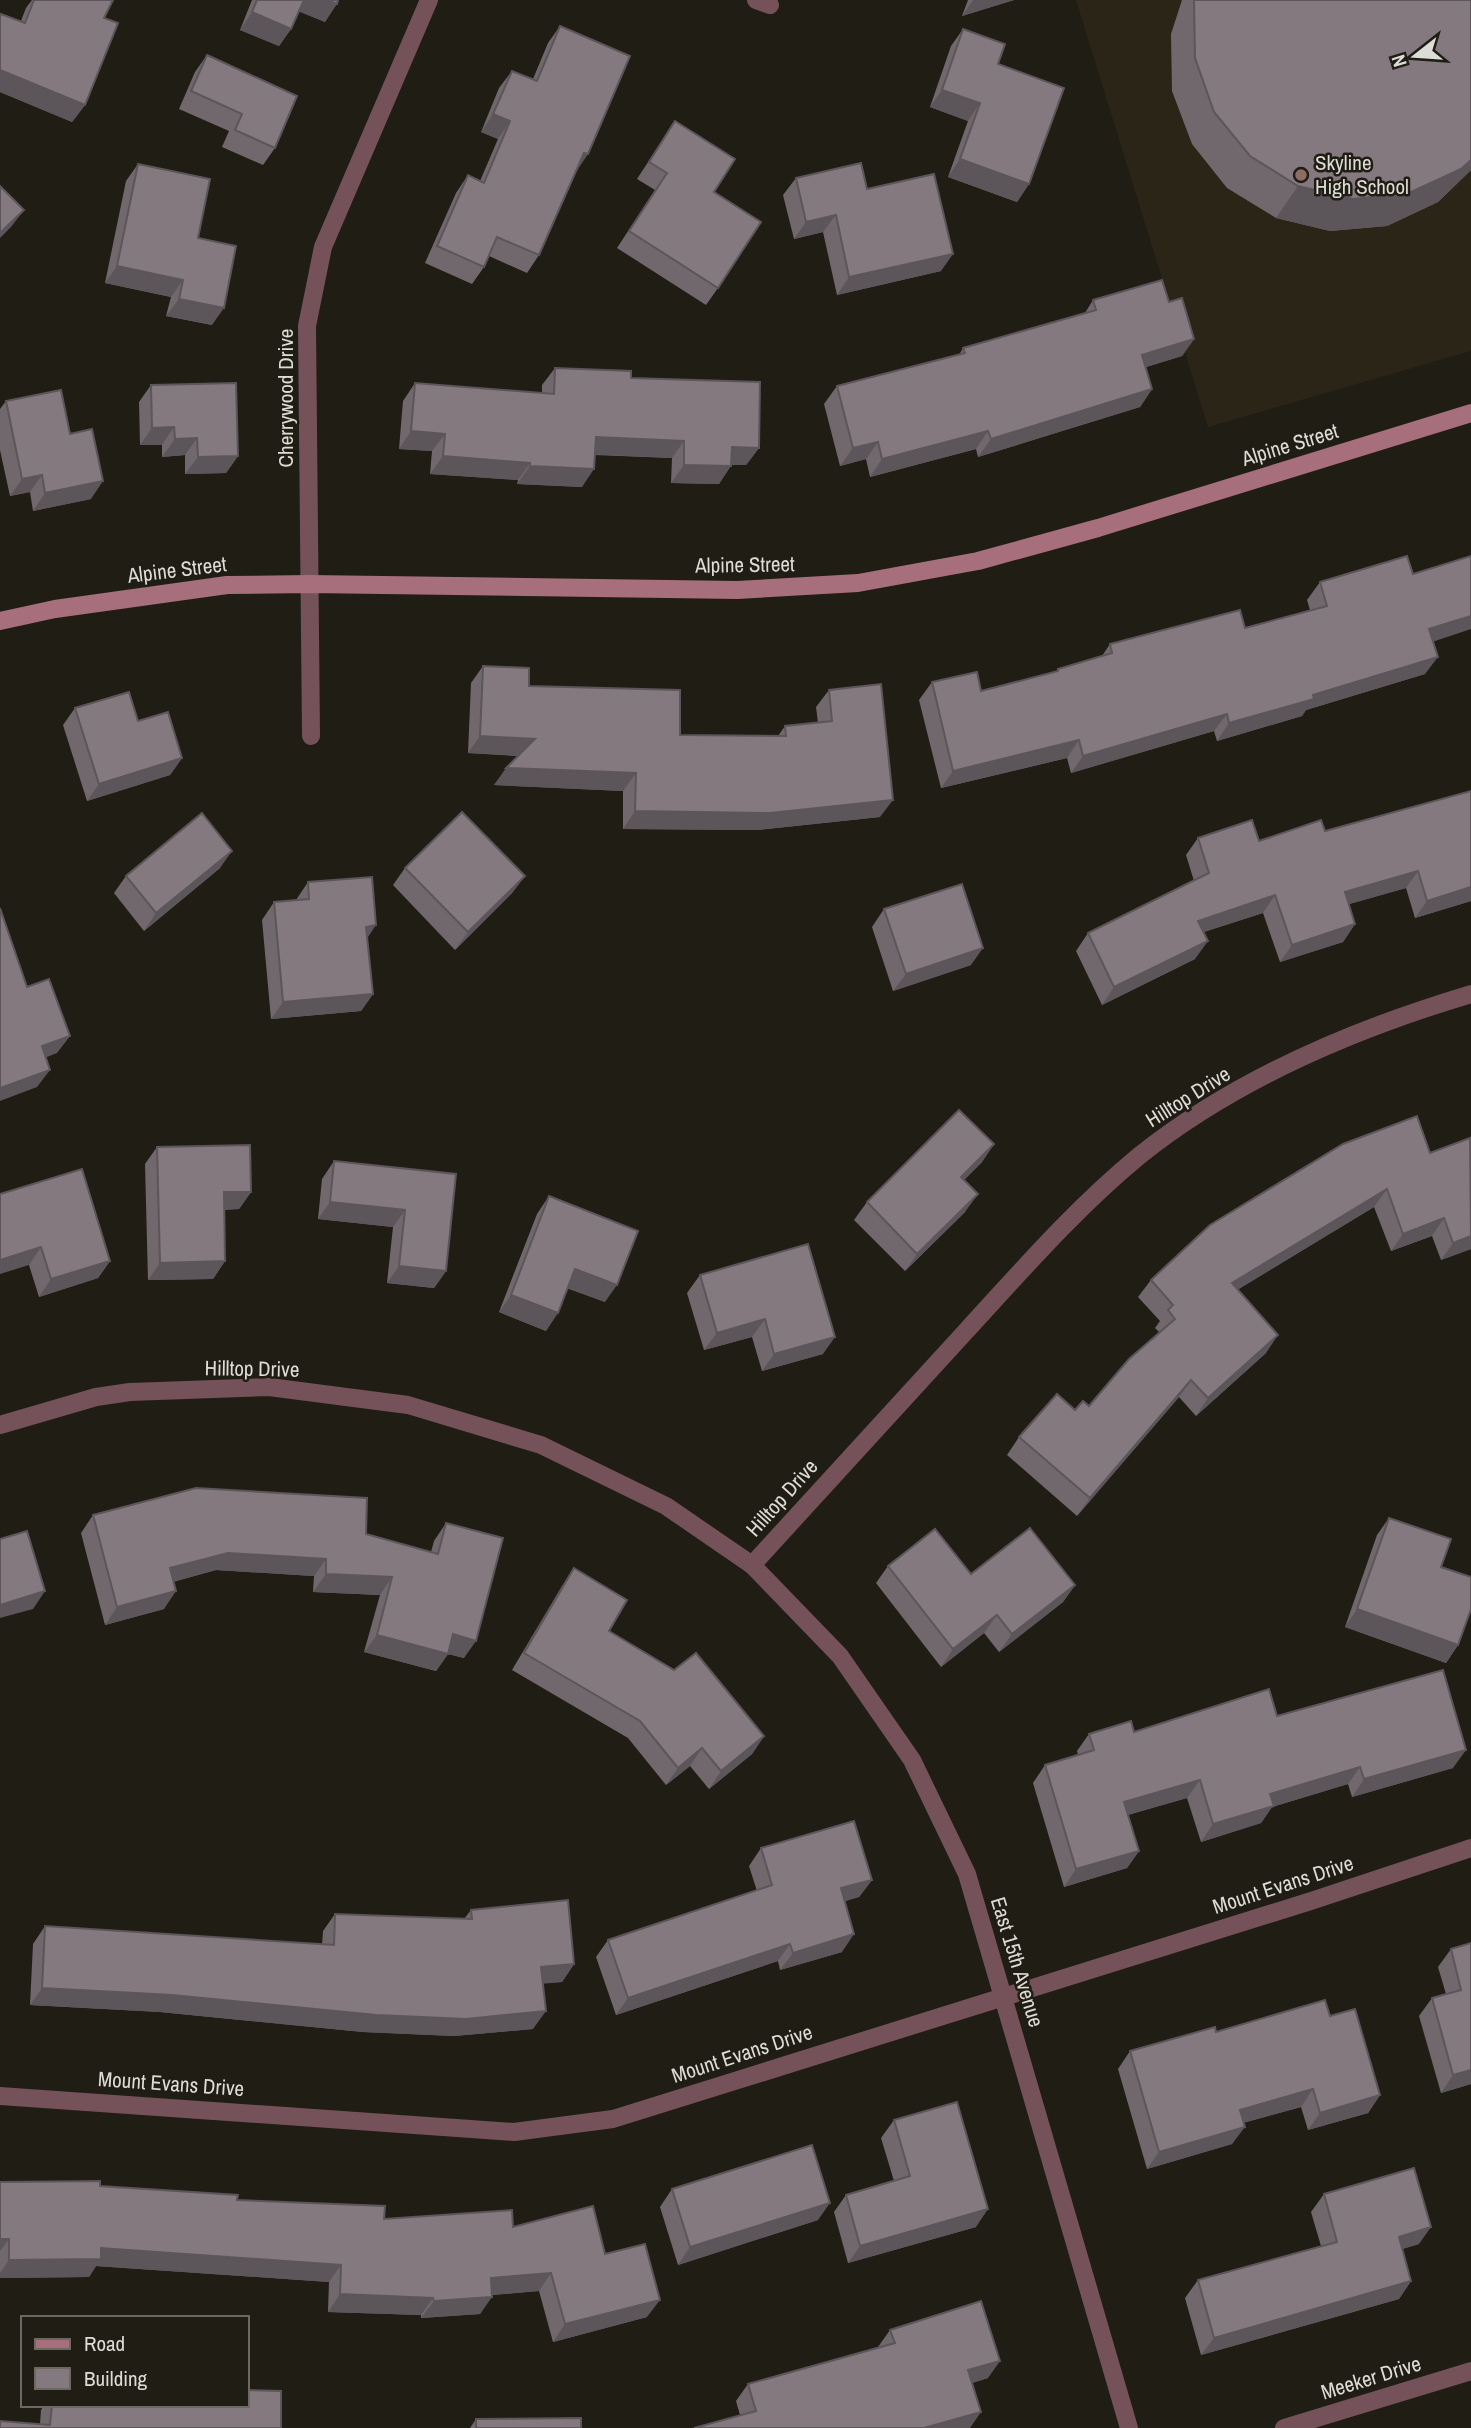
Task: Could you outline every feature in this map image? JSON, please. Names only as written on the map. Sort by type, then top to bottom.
[{"type":"street","name":"Cherrywood Drive","points":[[312,736],[307,326],[323,247],[429,0]]},
{"type":"street","name":"Alpine Street","points":[[0,621],[55,609],[227,585],[737,590],[858,583],[978,561],[1098,528],[1471,413]]},
{"type":"street","name":"Hilltop Drive","points":[[0,1425],[96,1397],[130,1392],[269,1387],[408,1405],[541,1445],[666,1506],[752,1565],[1061,1227],[1139,1156],[1185,1124],[1275,1070],[1393,1018],[1471,995]]},
{"type":"street","name":"East 15th Avenue","points":[[752,1565],[840,1656],[912,1760],[967,1874],[1129,2428]]},
{"type":"street","name":"Mount Evans Drive","points":[[0,2096],[514,2132],[613,2119],[1298,1905],[1471,1848]]},
{"type":"street","name":"Meeker Drive","points":[[1283,2428],[1471,2371]]},
{"type":"shaded area","name":"Skyline High School","points":[[1076,0],[1471,0],[1471,351],[1208,427]]},
{"type":"building","points":[[34,0],[113,0],[104,18],[118,23],[85,105],[0,70],[1,14],[25,23]]},
{"type":"building","points":[[257,0],[304,0],[291,29],[252,12]]},
{"type":"building","points":[[1194,0],[1471,0],[1471,160],[1461,169],[1409,193],[1353,199],[1298,186],[1250,156],[1214,112],[1195,58]]},
{"type":"building","points":[[560,26],[630,56],[588,154],[584,153],[539,255],[497,237],[484,267],[437,246],[468,175],[484,183],[510,121],[493,114],[512,71],[537,81]]},
{"type":"building","points":[[963,29],[1005,44],[998,64],[1064,88],[1029,184],[960,159],[980,103],[942,90]]},
{"type":"building","points":[[207,55],[297,96],[275,148],[235,130],[242,114],[191,91]]},
{"type":"building","points":[[675,121],[735,159],[714,192],[761,222],[718,288],[629,231],[667,173],[649,162]]},
{"type":"building","points":[[861,163],[867,189],[934,174],[953,254],[849,277],[836,215],[806,222],[796,178]]},
{"type":"building","points":[[138,164],[210,179],[198,238],[236,246],[224,308],[179,299],[183,280],[117,266]]},
{"type":"building","points":[[0,186],[24,210],[0,233]]},
{"type":"building","points":[[1162,280],[1169,302],[1182,298],[1194,339],[1142,355],[1152,389],[991,439],[988,431],[882,459],[878,442],[853,448],[837,386],[965,353],[963,348],[1096,310],[1093,300]]},
{"type":"building","points":[[555,368],[631,371],[631,378],[760,382],[759,448],[732,447],[731,466],[684,465],[684,441],[596,437],[594,469],[530,466],[530,463],[443,456],[445,434],[411,431],[415,383],[554,394]]},
{"type":"building","points":[[236,383],[238,456],[198,457],[197,438],[175,439],[174,427],[152,428],[151,385]]},
{"type":"building","points":[[61,390],[70,434],[92,429],[103,481],[45,493],[42,475],[22,479],[6,401]]},
{"type":"building","points":[[1407,556],[1413,574],[1471,556],[1471,616],[1429,629],[1438,657],[1313,695],[1314,699],[1229,723],[1227,714],[1083,756],[1079,740],[953,771],[932,682],[977,672],[981,691],[1058,671],[1112,653],[1110,644],[1240,610],[1245,628],[1327,606],[1320,582]]},
{"type":"building","points":[[483,666],[529,668],[529,686],[680,690],[680,735],[786,736],[785,726],[832,721],[829,690],[881,684],[893,800],[770,813],[635,811],[636,773],[506,768],[535,739],[480,736]]},
{"type":"building","points":[[129,692],[138,721],[168,712],[182,758],[99,784],[75,708]]},
{"type":"building","points":[[1471,791],[1471,887],[1427,901],[1418,871],[1345,892],[1355,924],[1292,945],[1275,895],[1198,921],[1208,941],[1114,987],[1088,933],[1209,873],[1198,838],[1252,820],[1259,841],[1321,820],[1325,831]]},
{"type":"building","points":[[462,812],[525,876],[468,932],[405,868]]},
{"type":"building","points":[[202,813],[232,851],[156,913],[126,876]]},
{"type":"building","points":[[372,877],[376,925],[366,927],[373,994],[283,1002],[274,902],[309,899],[308,882]]},
{"type":"building","points":[[962,884],[983,948],[906,974],[884,909]]},
{"type":"building","points":[[0,908],[27,987],[49,979],[70,1036],[42,1046],[50,1070],[0,1088]]},
{"type":"building","points":[[959,1110],[994,1144],[961,1177],[978,1194],[917,1254],[867,1202]]},
{"type":"building","points":[[1417,1116],[1430,1153],[1470,1138],[1471,1236],[1453,1243],[1444,1218],[1403,1234],[1387,1189],[1232,1283],[1278,1335],[1208,1398],[1191,1380],[1090,1498],[1019,1437],[1057,1394],[1075,1410],[1083,1401],[1089,1406],[1129,1359],[1175,1319],[1168,1310],[1173,1305],[1151,1280],[1210,1225],[1343,1144]]},
{"type":"building","points":[[250,1145],[251,1192],[224,1192],[225,1261],[160,1263],[157,1147]]},
{"type":"building","points":[[334,1161],[456,1174],[446,1271],[399,1266],[405,1210],[330,1202]]},
{"type":"building","points":[[82,1169],[110,1261],[51,1279],[41,1247],[0,1260],[0,1194]]},
{"type":"building","points":[[549,1196],[638,1231],[617,1285],[575,1269],[558,1313],[511,1295]]},
{"type":"building","points":[[808,1244],[835,1337],[774,1354],[765,1319],[717,1333],[700,1275]]},
{"type":"building","points":[[196,1488],[367,1498],[366,1534],[438,1554],[446,1523],[503,1538],[476,1641],[453,1634],[448,1654],[377,1635],[392,1577],[326,1574],[326,1559],[228,1553],[170,1568],[176,1591],[117,1607],[93,1515]]},
{"type":"building","points":[[1389,1518],[1451,1539],[1441,1567],[1471,1577],[1471,1609],[1458,1645],[1357,1609]]},
{"type":"building","points":[[1030,1528],[1075,1585],[1012,1634],[997,1615],[953,1649],[888,1566],[935,1529],[971,1574]]},
{"type":"building","points":[[27,1531],[45,1591],[0,1605],[0,1539]]},
{"type":"building","points":[[574,1568],[627,1600],[609,1631],[674,1670],[696,1653],[764,1736],[721,1771],[702,1748],[678,1768],[640,1721],[524,1653]]},
{"type":"building","points":[[1443,1670],[1466,1750],[1364,1779],[1360,1767],[1270,1794],[1274,1806],[1213,1824],[1200,1780],[1124,1802],[1139,1851],[1076,1869],[1045,1765],[1094,1750],[1089,1734],[1131,1721],[1134,1732],[1269,1689],[1277,1716]]},
{"type":"building","points":[[854,1821],[872,1880],[841,1888],[854,1934],[793,1953],[790,1944],[628,1998],[608,1940],[772,1885],[761,1848]]},
{"type":"building","points":[[568,1900],[574,1964],[541,1967],[546,2011],[466,2019],[376,2015],[172,1995],[42,1988],[45,1926],[334,1945],[335,1914],[472,1919],[471,1910]]},
{"type":"building","points":[[1471,1943],[1471,2070],[1453,2075],[1432,1998],[1461,1990],[1451,1949]]},
{"type":"building","points":[[1325,2000],[1330,2016],[1355,2009],[1380,2095],[1320,2113],[1313,2089],[1240,2110],[1245,2127],[1159,2152],[1130,2051],[1215,2027],[1216,2032]]},
{"type":"building","points":[[957,2102],[988,2209],[860,2246],[846,2195],[910,2176],[894,2120]]},
{"type":"building","points":[[812,2145],[830,2203],[690,2247],[672,2189]]},
{"type":"building","points":[[1414,2168],[1431,2227],[1399,2237],[1411,2281],[1214,2338],[1198,2280],[1337,2242],[1324,2194]]},
{"type":"building","points":[[100,2181],[100,2186],[238,2195],[237,2200],[385,2206],[384,2219],[512,2210],[513,2227],[593,2206],[605,2254],[645,2244],[660,2300],[565,2324],[551,2273],[491,2278],[492,2297],[434,2301],[433,2298],[340,2294],[341,2265],[101,2248],[101,2259],[9,2260],[9,2239],[0,2239],[0,2182]]},
{"type":"building","points":[[981,2301],[1000,2361],[968,2370],[981,2412],[924,2428],[694,2428],[756,2411],[748,2384],[895,2343],[890,2330]]},
{"type":"building","points":[[248,2390],[281,2391],[281,2428],[0,2428],[0,2421],[50,2425],[52,2407],[248,2407]]},
{"type":"building","points":[[581,2418],[581,2428],[476,2428],[476,2419]]},
{"type":"place","name":"Skyline High School","points":[[1301,175]]}]
